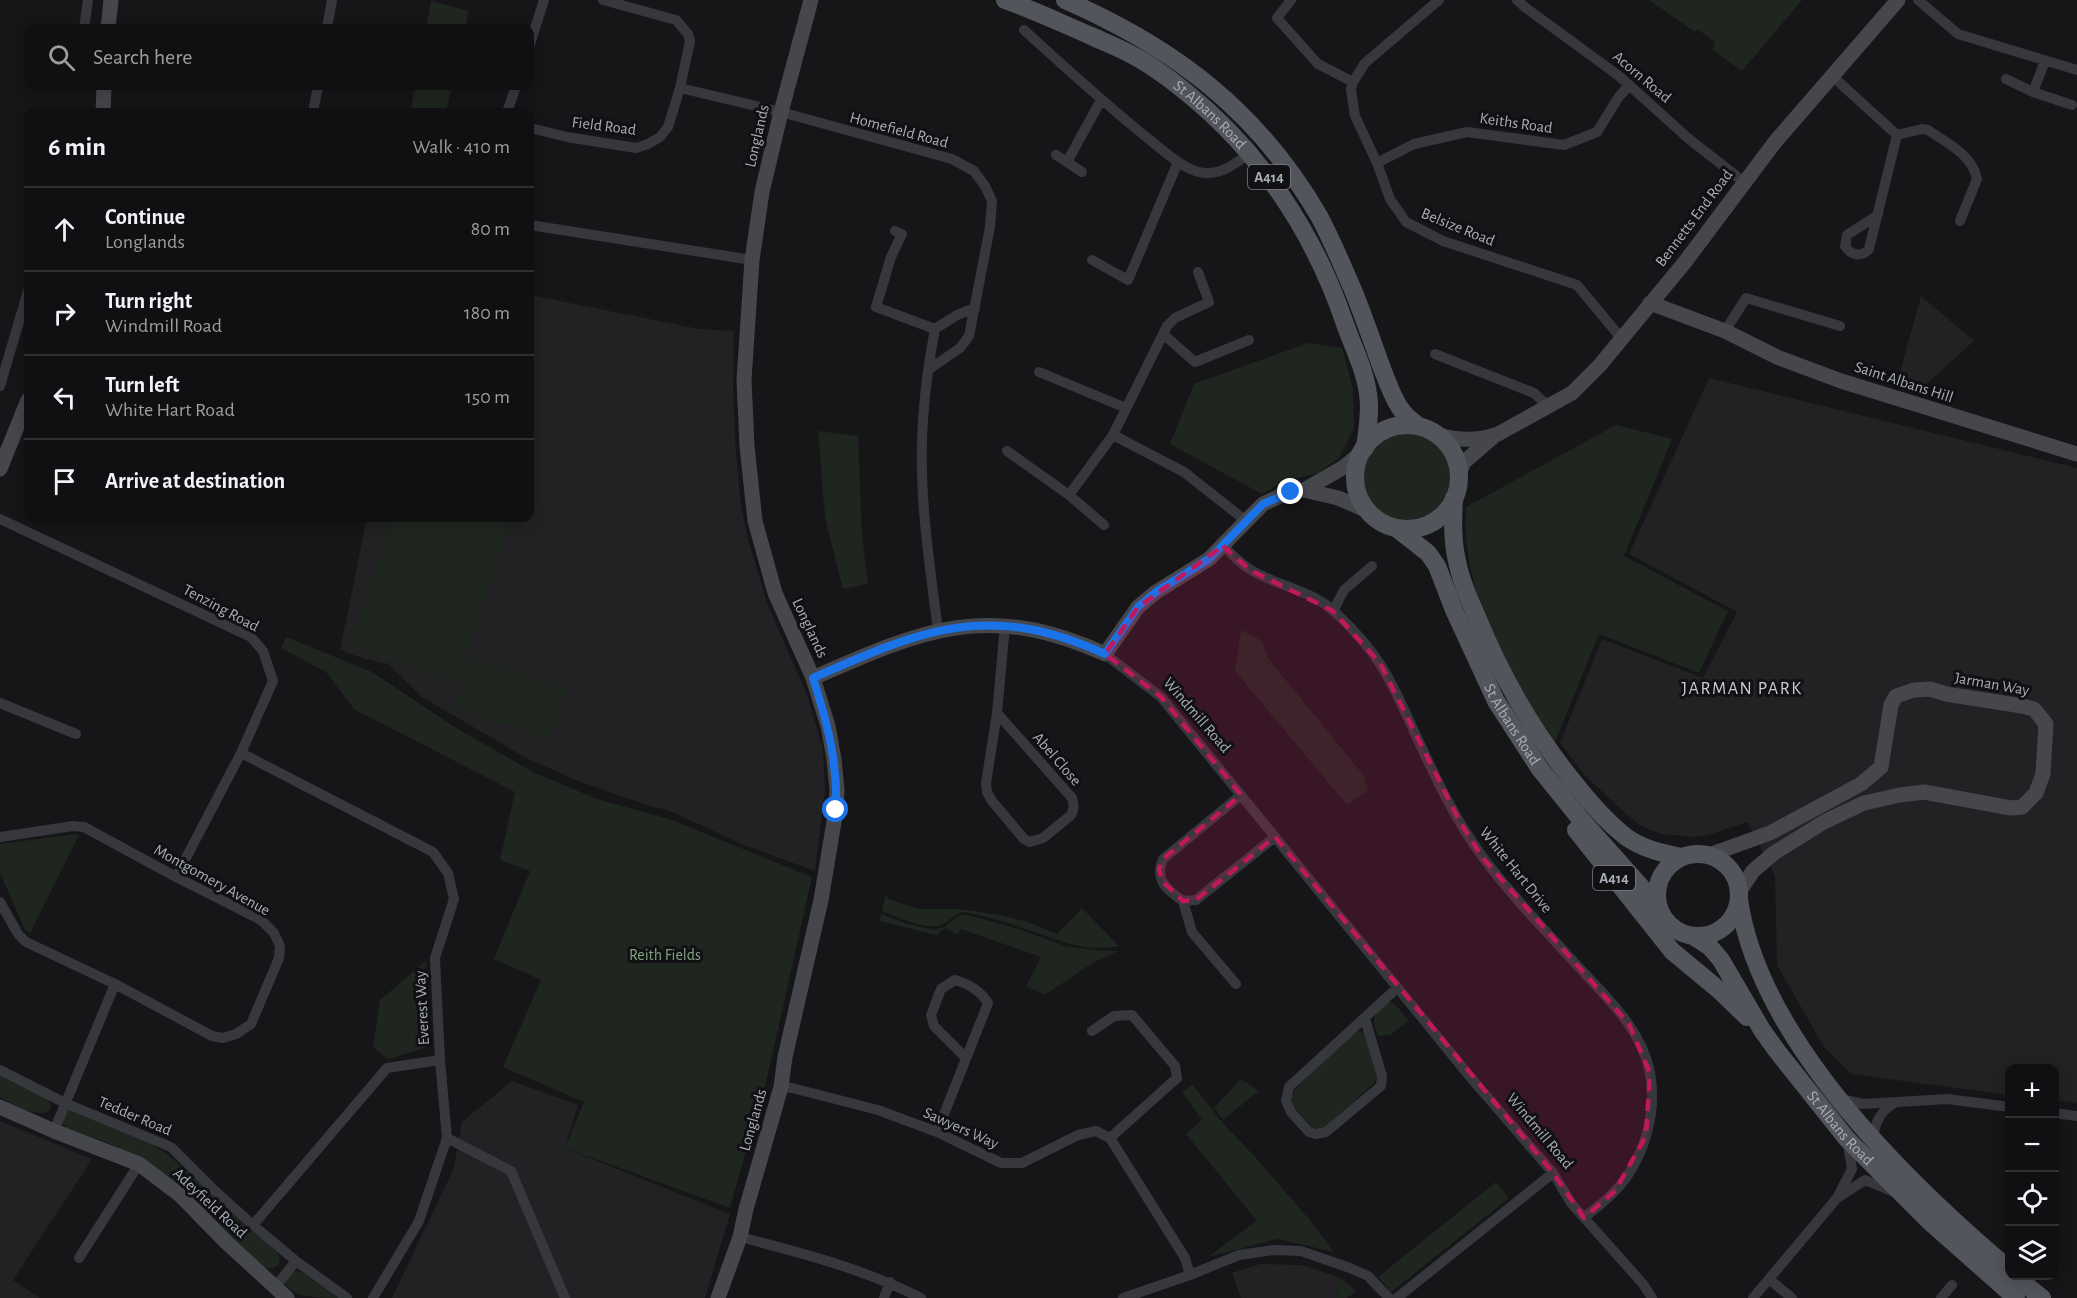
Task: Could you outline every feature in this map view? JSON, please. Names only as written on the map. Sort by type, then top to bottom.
[{"type":"main road","name":"St Albans Road","points":[[1005,0],[1031,9],[1135,56],[1171,80],[1201,105],[1250,153],[1287,202],[1301,225],[1338,304],[1366,379],[1369,395],[1370,410],[1364,450]]},
{"type":"main road","name":"St Albans Road","points":[[1065,0],[1145,39],[1183,64],[1217,91],[1263,139],[1297,183],[1319,217],[1334,245],[1359,305],[1392,394],[1403,412],[1416,424]]},
{"type":"main road","points":[[1416,424],[1439,435],[1454,453],[1459,474],[1454,498],[1440,516],[1429,523],[1413,528],[1396,528],[1383,523],[1366,510],[1359,499],[1355,477],[1357,465],[1370,440],[1383,430],[1396,425],[1416,424]]},
{"type":"main road","name":"St Albans Road","points":[[1454,498],[1454,548],[1463,583],[1485,637],[1518,705],[1564,770],[1607,821],[1628,838],[1643,846],[1657,852],[1682,857]]},
{"type":"main road","name":"St Albans Road","points":[[1396,528],[1428,553],[1437,566],[1454,610],[1496,701],[1540,769],[1658,906]]},
{"type":"main road","name":"A414","points":[[1496,701],[1532,769],[1547,792],[1662,940],[1762,1030]]},
{"type":"main road","points":[[1695,853],[1709,855],[1721,860],[1737,879],[1739,896],[1736,912],[1729,923],[1712,934],[1693,936],[1674,929],[1661,915],[1656,894],[1658,882],[1671,863],[1682,857],[1695,853]]},
{"type":"main road","name":"St Albans Road","points":[[1739,896],[1745,933],[1765,985],[1799,1042],[1839,1098],[1873,1139],[1924,1192],[2005,1265]]},
{"type":"main road","name":"St Albans Road","points":[[1693,936],[1710,947],[1721,960],[1762,1030],[1798,1080],[1847,1139],[1953,1244],[2016,1298]]},
{"type":"main road","points":[[2021,1280],[2042,1298]]},
{"type":"street","points":[[85,24],[88,0]]},
{"type":"street","points":[[108,24],[111,0]]},
{"type":"street","points":[[328,24],[332,0]]},
{"type":"street","points":[[534,31],[544,0]]},
{"type":"street","name":"Field Road","points":[[534,129],[567,137],[636,148],[648,144],[668,128],[680,88],[690,41],[688,34],[676,20],[603,0]]},
{"type":"street","name":"Longlands","points":[[718,1298],[740,1237],[781,1087],[785,1057],[821,900],[836,810],[837,790],[828,726],[813,678],[775,593],[755,521],[750,488],[744,380],[752,260],[762,192],[811,0]]},
{"type":"street","points":[[1291,0],[1277,18],[1318,64],[1353,82],[1365,63],[1439,0]]},
{"type":"street","name":"Acorn Road","points":[[1517,0],[1620,76],[1689,139],[1744,182]]},
{"type":"street","name":"Bennetts End Road","points":[[1459,474],[1464,462],[1471,454],[1498,434],[1550,407],[1578,387],[1622,339],[1685,262],[1744,182],[1831,75],[1898,0]]},
{"type":"street","points":[[1918,0],[1958,34],[2077,70]]},
{"type":"street","points":[[1024,30],[1101,100],[1178,162],[1202,173],[1216,173],[1250,153]]},
{"type":"street","points":[[2033,92],[2045,62]]},
{"type":"street","points":[[1831,75],[1897,135]]},
{"type":"street","points":[[2006,79],[2033,92],[2072,105]]},
{"type":"street","name":"Belsize Road","points":[[1353,82],[1355,116],[1377,163],[1390,199],[1406,222],[1443,241],[1576,285],[1622,339]]},
{"type":"street","name":"Keiths Road","points":[[1377,163],[1414,144],[1467,132],[1564,145],[1597,132],[1629,85]]},
{"type":"street","points":[[680,88],[781,112]]},
{"type":"street","points":[[103,108],[104,90]]},
{"type":"street","points":[[314,108],[317,90]]},
{"type":"street","points":[[508,108],[515,90]]},
{"type":"street","points":[[1067,162],[1101,100]]},
{"type":"street","name":"Homefield Road","points":[[781,112],[835,129],[952,159],[974,171],[986,186],[992,201],[990,227],[969,336],[960,348],[928,370]]},
{"type":"street","points":[[1897,135],[1922,129],[1928,130],[1971,161],[1977,179],[1960,221]]},
{"type":"street","points":[[1878,215],[1897,135]]},
{"type":"street","points":[[1056,155],[1082,172]]},
{"type":"street","points":[[1092,260],[1128,280],[1178,162]]},
{"type":"street","points":[[534,226],[752,260]]},
{"type":"street","points":[[895,231],[903,234],[891,257],[876,307],[935,330]]},
{"type":"street","points":[[1069,495],[1113,435],[1162,334],[1174,318],[1209,302],[1198,272]]},
{"type":"street","points":[[1725,332],[1746,298],[1840,326]]},
{"type":"street","name":"Saint Albans Hill","points":[[1650,303],[1725,332],[1777,357],[1841,381],[2077,454]]},
{"type":"street","points":[[0,386],[24,305]]},
{"type":"street","points":[[938,630],[922,474],[922,422],[935,330],[957,315],[975,308]]},
{"type":"street","points":[[1162,334],[1195,362],[1249,340]]},
{"type":"street","points":[[1435,354],[1534,393],[1550,407]]},
{"type":"street","points":[[1039,372],[1126,408]]},
{"type":"street","points":[[0,469],[24,410]]},
{"type":"street","name":"Bennetts End Road","points":[[1439,435],[1467,440],[1498,434]]},
{"type":"street","points":[[1113,435],[1184,472],[1246,521]]},
{"type":"street","points":[[1105,654],[1138,607],[1156,592],[1209,559],[1263,504],[1291,492],[1304,490],[1344,467],[1364,450]]},
{"type":"street","points":[[1007,452],[1069,495],[1104,525]]},
{"type":"street","points":[[1304,490],[1351,502],[1366,510]]},
{"type":"street","name":"Tenzing Road","points":[[0,519],[251,638],[263,651],[273,681],[241,753],[176,877]]},
{"type":"street","name":"White Hart Drive","points":[[1223,546],[1250,570],[1305,593],[1334,610],[1365,643],[1380,663],[1458,820],[1482,856],[1530,913],[1620,1012],[1641,1046],[1650,1073],[1650,1113],[1646,1136],[1636,1159],[1615,1191],[1584,1218]]},
{"type":"street","points":[[1334,610],[1344,590],[1372,566]]},
{"type":"street","name":"Windmill Road","points":[[813,678],[872,652],[957,626],[1005,626],[1052,633],[1105,654],[1161,697],[1397,987],[1553,1173],[1571,1203],[1643,1284],[1652,1298]]},
{"type":"street","name":"Abel Close","points":[[997,713],[1072,798],[1070,816],[1043,838],[1035,841],[1024,839],[987,792],[986,783],[997,713],[1005,626]]},
{"type":"street","name":"Jarman Way","points":[[1709,855],[1770,833],[1861,784],[1881,767],[1891,705],[1896,696],[1914,690],[1930,689],[1946,694],[2022,706],[2034,709],[2046,724],[2043,774],[2036,793],[2022,807],[2011,808],[1924,792],[1864,803],[1824,822],[1774,853],[1753,871],[1739,896]]},
{"type":"street","points":[[0,703],[76,734]]},
{"type":"street","name":"Everest Way","points":[[241,753],[433,852],[448,873],[454,899],[435,958],[447,1138],[418,1221],[375,1298]]},
{"type":"street","points":[[1236,984],[1192,932],[1184,902],[1162,881],[1159,869],[1163,859],[1241,795]]},
{"type":"street","name":"Montgomery Avenue","points":[[0,837],[73,826],[84,827],[261,920],[274,933],[280,946],[279,958],[251,1024],[236,1034],[223,1038],[212,1036],[115,984],[26,942],[18,934],[0,902]]},
{"type":"street","points":[[1184,902],[1197,900],[1275,837]]},
{"type":"street","points":[[937,1132],[988,1003],[982,993],[965,983],[955,981],[941,989],[931,1015],[934,1026],[966,1058]]},
{"type":"street","points":[[54,1131],[115,984]]},
{"type":"street","points":[[1365,1019],[1382,1076],[1381,1086],[1326,1132],[1316,1134],[1309,1132],[1288,1107],[1286,1096],[1289,1087],[1397,987]]},
{"type":"street","points":[[1092,1031],[1114,1016],[1132,1015],[1175,1066],[1177,1078],[1110,1138],[1185,1258],[1190,1275]]},
{"type":"street","points":[[253,1225],[387,1068],[440,1060]]},
{"type":"street","name":"Tedder Road","points":[[0,1070],[65,1103],[171,1147],[214,1191],[253,1225],[296,1261],[347,1298]]},
{"type":"street","name":"Sawyers Way","points":[[781,1087],[878,1110],[937,1132],[1001,1162],[1022,1162],[1078,1136],[1096,1131],[1110,1138]]},
{"type":"street","points":[[1839,1098],[1863,1104],[1947,1099],[2005,1106]]},
{"type":"street","points":[[1873,1139],[1877,1121],[1882,1113],[1898,1101]]},
{"type":"street","name":"Adeyfield Road","points":[[0,1107],[139,1164],[180,1195],[225,1241],[287,1298]]},
{"type":"street","points":[[2059,1114],[2077,1116]]},
{"type":"street","points":[[447,1138],[511,1171],[565,1298]]},
{"type":"street","points":[[1753,1298],[1837,1198],[1852,1169],[1847,1139]]},
{"type":"street","points":[[79,1258],[139,1164]]},
{"type":"street","points":[[1396,1298],[1553,1173]]},
{"type":"street","points":[[1837,1198],[1865,1180],[1905,1197]]},
{"type":"street","points":[[740,1237],[811,1255],[890,1282],[921,1298]]},
{"type":"street","points":[[1123,1298],[1239,1255],[1274,1250],[1301,1251],[1368,1276],[1389,1298]]},
{"type":"street","points":[[274,1287],[296,1261]]},
{"type":"street","points":[[1770,1280],[1792,1298]]},
{"type":"street","points":[[884,1298],[890,1282]]},
{"type":"street","points":[[1941,1298],[1952,1285]]},
{"type":"highlighted area","points":[[1223,546],[1250,570],[1333,611],[1380,663],[1459,820],[1482,857],[1629,1024],[1650,1073],[1646,1136],[1615,1191],[1584,1218],[1553,1173],[1275,837],[1196,900],[1183,901],[1162,881],[1159,869],[1163,859],[1241,795],[1161,697],[1105,654],[1138,607]]},
{"type":"shaded area","points":[[534,296],[699,329],[734,331],[733,390],[736,455],[741,505],[748,539],[768,606],[806,692],[823,749],[825,789],[815,871],[744,845],[670,811],[578,781],[526,758],[422,697],[388,664],[340,650],[366,522],[534,522]]},
{"type":"shaded area","points":[[1921,296],[1974,341],[1923,387],[1898,379]]},
{"type":"shaded area","name":"JARMAN PARK","points":[[1709,378],[2077,468],[2077,1103],[2059,1101],[2059,1064],[2005,1064],[2005,1094],[1851,1074],[1824,1047],[1777,965],[1775,876],[1748,822],[1695,837],[1662,834],[1638,824],[1584,774],[1560,743],[1602,639],[1703,678],[1737,612],[1629,554]]},
{"type":"shaded area","points":[[512,1081],[578,1105],[565,1148],[730,1214],[705,1298],[392,1298],[454,1168],[462,1122]]},
{"type":"shaded area","points":[[0,1121],[92,1159],[13,1280],[40,1298],[0,1298]]},
{"type":"shaded area","points":[[1260,1264],[1301,1265],[1339,1277],[1337,1298],[1241,1298],[1232,1273]]},
{"type":"green space","points":[[1649,0],[1802,0],[1742,71],[1713,50],[1715,42],[1697,29],[1695,32]]},
{"type":"green space","points":[[431,1],[469,11],[466,24],[427,24]]},
{"type":"green space","points":[[414,90],[451,90],[447,108],[411,108]]},
{"type":"green space","points":[[1308,343],[1342,348],[1353,389],[1354,428],[1339,458],[1318,473],[1285,481],[1262,494],[1170,444],[1194,384]]},
{"type":"green space","points":[[1616,425],[1672,439],[1624,556],[1728,611],[1699,673],[1599,634],[1555,742],[1505,660],[1479,601],[1466,539],[1466,507]]},
{"type":"green space","points":[[818,431],[858,436],[862,535],[868,584],[843,589],[825,517]]},
{"type":"green space","points":[[1406,432],[1423,436],[1437,445],[1446,459],[1450,476],[1446,493],[1437,507],[1423,516],[1406,520],[1389,516],[1375,507],[1366,493],[1362,476],[1366,459],[1375,445],[1389,436]]},
{"type":"green space","points":[[391,522],[511,522],[457,683],[349,647]]},
{"type":"green space","points":[[1241,630],[1262,641],[1267,657],[1365,777],[1368,790],[1347,805],[1235,671]]},
{"type":"green space","name":"Reith Fields","points":[[286,637],[372,672],[461,731],[535,773],[597,799],[669,819],[812,877],[768,1074],[730,1208],[565,1148],[584,1102],[503,1067],[541,980],[494,959],[530,871],[500,860],[515,792],[354,709],[326,672],[281,648]]},
{"type":"green space","points":[[472,657],[567,688],[550,739],[455,708]]},
{"type":"green space","points":[[79,835],[30,933],[25,930],[0,873],[0,844]]},
{"type":"green space","points":[[886,893],[888,899],[919,909],[959,909],[1001,915],[1028,922],[1057,934],[1082,908],[1119,946],[1093,948],[1081,946],[964,912],[943,924],[921,925],[882,911]]},
{"type":"green space","points":[[881,914],[907,924],[934,930],[945,927],[959,915],[968,915],[1015,928],[1065,946],[1118,951],[1094,962],[1045,995],[1026,986],[1041,957],[961,929],[957,935],[945,928],[936,935],[880,921]]},
{"type":"green space","points":[[427,960],[425,969],[428,1043],[424,1048],[388,1059],[373,1047],[380,1000]]},
{"type":"green space","points":[[1387,1001],[1395,1004],[1409,1021],[1390,1035],[1378,1036],[1374,1020]]},
{"type":"green space","points":[[1355,1031],[1363,1032],[1366,1037],[1377,1077],[1375,1082],[1324,1128],[1313,1128],[1293,1106],[1291,1099],[1295,1090]]},
{"type":"green space","points":[[0,1075],[44,1097],[51,1107],[48,1112],[29,1111],[0,1097]]},
{"type":"green space","points":[[1241,1079],[1259,1091],[1223,1120],[1214,1108]]},
{"type":"green space","points":[[1192,1084],[1221,1121],[1309,1219],[1334,1252],[1278,1239],[1208,1257],[1257,1221],[1186,1134],[1202,1120],[1182,1092]]},
{"type":"green space","points":[[71,1109],[142,1138],[164,1152],[203,1184],[241,1222],[276,1250],[280,1260],[277,1266],[274,1268],[259,1267],[138,1158],[108,1143],[67,1128],[62,1123],[66,1110]]},
{"type":"green space","points":[[1496,1182],[1509,1198],[1391,1292],[1378,1277]]},
{"type":"green space","points":[[296,1271],[302,1272],[338,1298],[304,1296],[290,1290],[284,1278]]},
{"type":"green space","points":[[1339,1277],[1356,1291],[1347,1298],[1337,1298]]},
{"type":"district","name":"JARMAN PARK","points":[[1742,689]]},
{"type":"route","points":[[836,810],[834,759],[828,726],[813,678],[872,652],[957,626],[987,624],[1021,627],[1052,633],[1105,654],[1138,607],[1156,592],[1209,559],[1263,504],[1291,492]]}]
